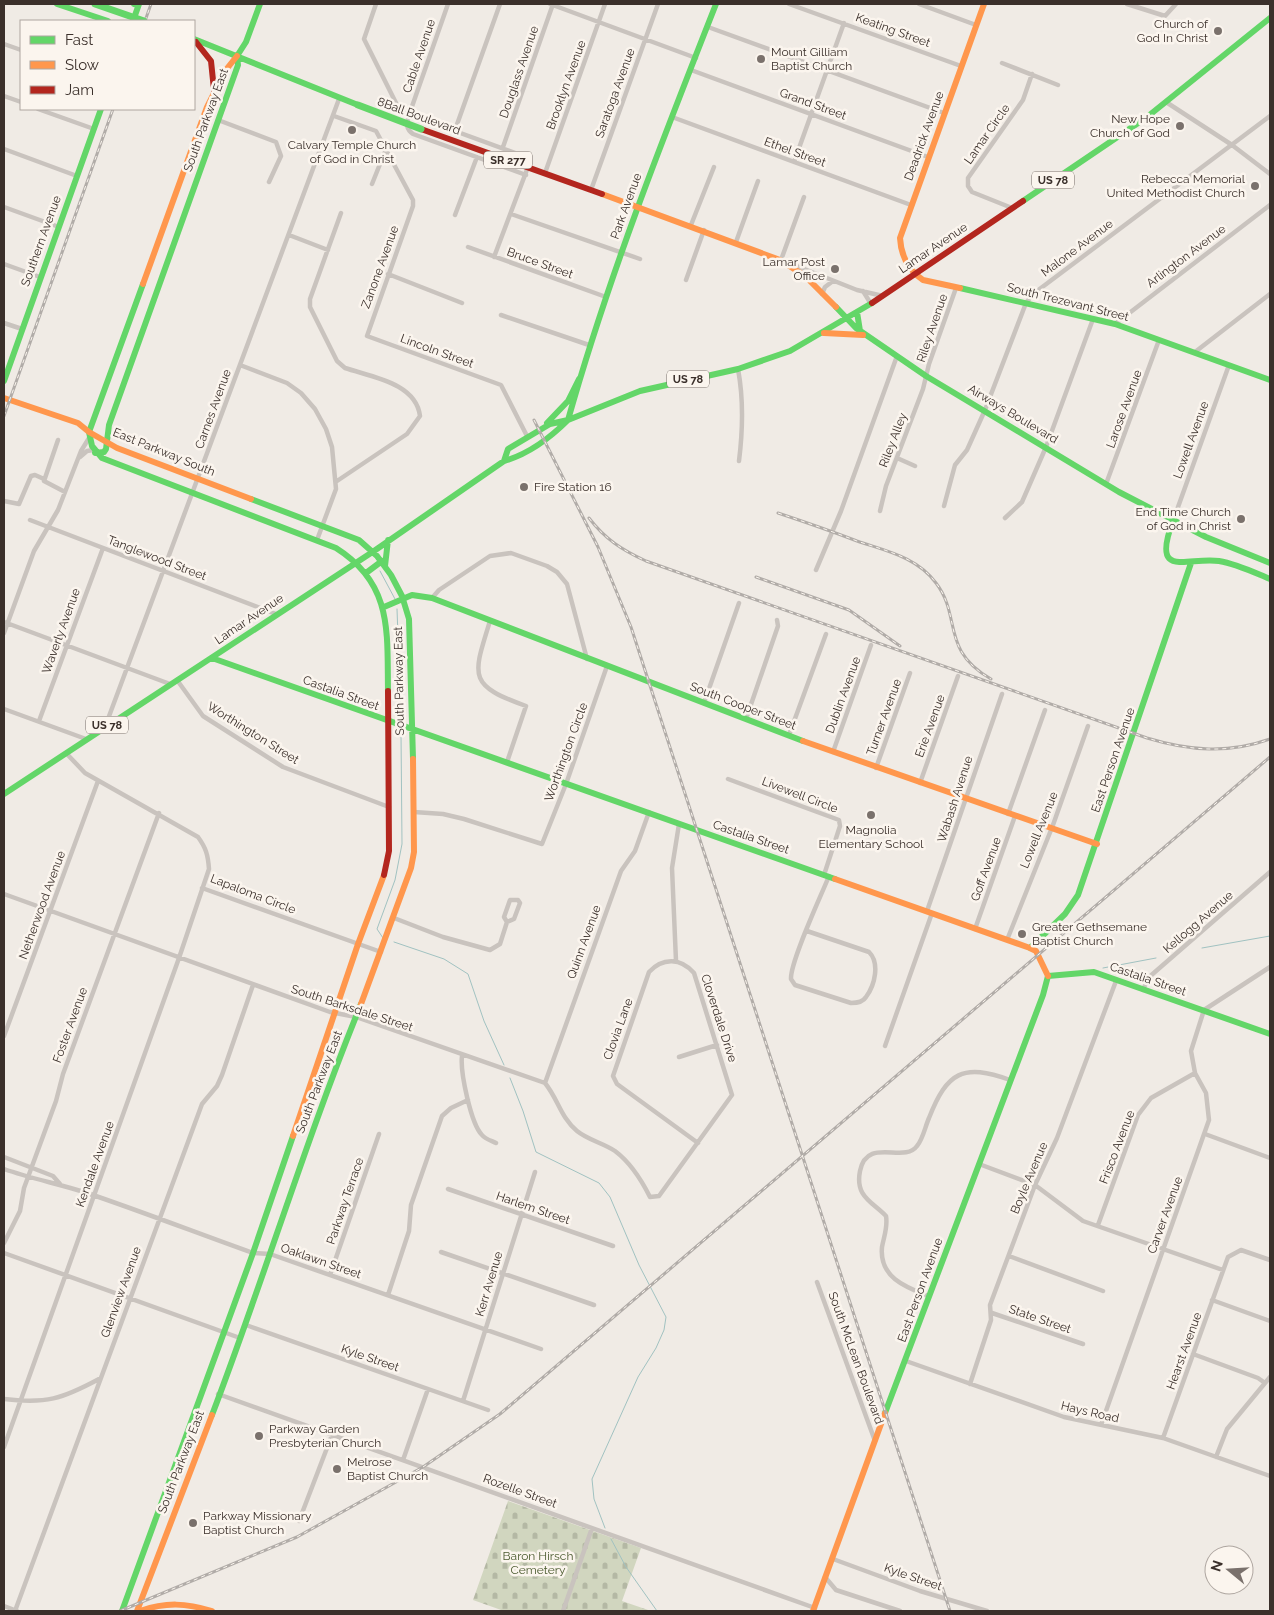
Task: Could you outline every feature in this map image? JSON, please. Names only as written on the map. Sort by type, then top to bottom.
[{"type":"main road","points":[[57,4],[105,20]]},
{"type":"main road","points":[[95,4],[141,20]]},
{"type":"main road","points":[[133,20],[137,4]]},
{"type":"main road","points":[[237,56],[246,42],[260,4]]},
{"type":"main road","name":"Park Avenue","points":[[568,420],[589,345],[637,206],[716,4]]},
{"type":"main road","name":"Deadrick Avenue","points":[[914,275],[901,253],[900,238],[984,4]]},
{"type":"main road","name":"Lamar Avenue","points":[[504,460],[508,450],[527,436],[550,424],[568,420],[640,391],[738,369],[790,351],[824,333],[883,296],[1166,102],[1270,18]]},
{"type":"main road","name":"SR 277","points":[[195,39],[237,56]]},
{"type":"main road","points":[[195,40],[211,61],[214,70],[213,92]]},
{"type":"main road","name":"South Parkway East","points":[[90,435],[213,92],[225,71],[237,56]]},
{"type":"main road","name":"South Parkway East","points":[[107,442],[109,425],[238,65],[237,56]]},
{"type":"main road","name":"8Ball Boulevard","points":[[237,56],[339,99],[527,171],[545,173],[593,190]]},
{"type":"main road","name":"Southern Avenue","points":[[4,381],[102,110]]},
{"type":"main road","name":"SR 277","points":[[593,190],[691,225],[780,260],[805,276],[846,320]]},
{"type":"main road","points":[[171,206],[185,210]]},
{"type":"main road","name":"South Trezevant Street","points":[[914,275],[923,280],[1115,324],[1270,380]]},
{"type":"main road","points":[[824,333],[863,333],[857,312]]},
{"type":"main road","name":"Airways Boulevard","points":[[846,320],[926,376],[1106,484],[1206,537],[1270,563]]},
{"type":"main road","points":[[542,428],[562,408],[579,379]]},
{"type":"main road","points":[[4,398],[78,423],[90,435],[94,452]]},
{"type":"main road","name":"Lamar Avenue","points":[[4,794],[374,551],[504,460],[516,458],[557,431],[568,420]]},
{"type":"main road","name":"East Parkway South","points":[[90,435],[359,540],[374,551]]},
{"type":"main road","points":[[94,452],[104,452],[107,442]]},
{"type":"main road","points":[[94,452],[317,540],[341,551],[356,562]]},
{"type":"main road","points":[[1173,521],[1164,544],[1166,552],[1174,560],[1191,563],[1210,560],[1270,579]]},
{"type":"main road","points":[[366,572],[383,563],[388,540]]},
{"type":"main road","name":"South Parkway East","points":[[139,1611],[218,1394],[246,1325],[336,1064],[381,952],[411,868],[414,852],[414,812],[409,619],[404,599],[374,551]]},
{"type":"main road","name":"South Parkway East","points":[[122,1611],[224,1333],[358,944],[384,875],[389,851],[387,633],[384,607],[378,590],[366,572],[356,562]]},
{"type":"main road","name":"East Person Avenue","points":[[1030,948],[1053,928],[1078,895],[1191,563]]},
{"type":"main road","name":"South Cooper Street","points":[[384,607],[421,595],[432,598],[876,768],[1096,844]]},
{"type":"main road","name":"Castalia Street","points":[[212,658],[388,722],[507,762],[1030,948]]},
{"type":"main road","points":[[1030,948],[1036,951],[1048,976]]},
{"type":"main road","name":"Castalia Street","points":[[1048,976],[1055,978],[1094,972],[1270,1034]]},
{"type":"main road","name":"East Person Avenue","points":[[814,1609],[874,1441],[906,1361],[928,1296],[1048,976]]},
{"type":"main road","points":[[139,1611],[164,1603],[179,1602],[212,1611]]},
{"type":"street","points":[[376,4],[364,39],[400,111],[529,158],[527,171],[494,257]]},
{"type":"street","name":"Cable Avenue","points":[[409,115],[448,4]]},
{"type":"street","points":[[455,130],[500,4]]},
{"type":"street","points":[[552,4],[696,58]]},
{"type":"street","name":"Douglass Avenue","points":[[503,147],[552,4]]},
{"type":"street","name":"Brooklyn Avenue","points":[[545,173],[605,4]]},
{"type":"street","name":"Saratoga Avenue","points":[[593,190],[658,4]]},
{"type":"street","name":"Keating Street","points":[[789,4],[962,66]]},
{"type":"street","points":[[919,4],[976,25]]},
{"type":"street","points":[[1127,4],[1165,16],[1176,4]]},
{"type":"street","points":[[794,162],[844,23]]},
{"type":"street","points":[[708,27],[944,113]]},
{"type":"street","points":[[4,44],[20,50]]},
{"type":"street","points":[[1002,63],[1058,85]]},
{"type":"street","name":"Grand Street","points":[[691,70],[928,158]]},
{"type":"street","name":"Lamar Circle","points":[[1012,208],[972,192],[968,186],[968,178],[1023,100],[1032,74]]},
{"type":"street","points":[[4,96],[20,102]]},
{"type":"street","name":"Carnes Avenue","points":[[105,726],[339,99]]},
{"type":"street","points":[[1166,102],[1232,145],[1270,174]]},
{"type":"street","points":[[41,110],[94,129]]},
{"type":"street","points":[[409,115],[407,127],[413,134],[477,157],[527,171]]},
{"type":"street","points":[[334,116],[376,131],[386,149],[372,184]]},
{"type":"street","name":"Malone Avenue","points":[[944,506],[955,465],[967,450],[985,410],[1026,303],[1033,294],[1270,116]]},
{"type":"street","name":"Ethel Street","points":[[672,117],[911,205]]},
{"type":"street","points":[[218,120],[276,142],[281,156],[269,182]]},
{"type":"street","points":[[4,149],[77,176]]},
{"type":"street","name":"Zanone Avenue","points":[[367,336],[413,206],[413,200],[386,149]]},
{"type":"street","points":[[455,215],[477,157]]},
{"type":"street","points":[[691,225],[714,167]]},
{"type":"street","points":[[736,242],[758,181]]},
{"type":"street","points":[[804,197],[780,260],[833,281],[883,296]]},
{"type":"street","name":"Arlington Avenue","points":[[1115,324],[1270,205]]},
{"type":"street","points":[[4,207],[59,227]]},
{"type":"street","points":[[337,481],[407,434],[420,416],[419,407],[405,390],[345,368],[338,361],[310,307],[310,299],[341,213]]},
{"type":"street","points":[[510,214],[640,259]]},
{"type":"street","points":[[686,280],[704,230]]},
{"type":"street","points":[[289,235],[328,250]]},
{"type":"street","name":"Bruce Street","points":[[468,247],[606,297]]},
{"type":"street","points":[[4,264],[40,277]]},
{"type":"street","points":[[388,274],[462,303]]},
{"type":"street","points":[[822,294],[825,287],[833,281]]},
{"type":"street","name":"Riley Avenue","points":[[926,376],[956,288]]},
{"type":"street","points":[[863,291],[870,304]]},
{"type":"street","points":[[1195,352],[1270,294]]},
{"type":"street","points":[[501,315],[589,345]]},
{"type":"street","points":[[1006,518],[1022,502],[1046,447],[1093,319]]},
{"type":"street","points":[[4,323],[22,329]]},
{"type":"street","name":"Lincoln Street","points":[[367,336],[502,385],[527,436]]},
{"type":"street","name":"Larose Avenue","points":[[1106,484],[1160,340]]},
{"type":"street","points":[[816,570],[841,511],[897,356]]},
{"type":"street","points":[[240,365],[287,383],[301,392],[315,409],[326,429],[332,446],[337,481],[336,489],[317,540]]},
{"type":"street","name":"Lowell Avenue","points":[[1173,521],[1229,365]]},
{"type":"street","points":[[738,369],[743,396],[739,461]]},
{"type":"street","name":"Riley Alley","points":[[880,511],[886,486],[926,376]]},
{"type":"street","points":[[4,633],[6,622],[34,551],[65,492],[90,435]]},
{"type":"street","points":[[44,479],[58,440]]},
{"type":"street","points":[[79,458],[87,451],[94,452]]},
{"type":"street","points":[[896,458],[915,466]]},
{"type":"street","points":[[4,501],[19,504],[31,476],[36,475],[44,479],[47,485],[65,492]]},
{"type":"street","name":"Tanglewood Street","points":[[30,520],[276,614]]},
{"type":"street","name":"Waverly Avenue","points":[[39,721],[103,548]]},
{"type":"street","points":[[432,598],[439,590],[490,556],[511,553],[547,566],[557,572],[567,584],[588,659]]},
{"type":"street","points":[[704,703],[739,604]]},
{"type":"street","points":[[746,719],[778,626],[777,620]]},
{"type":"street","points":[[490,621],[478,659],[478,675],[481,683],[489,691],[526,706],[507,762]]},
{"type":"street","points":[[6,622],[127,667],[174,682]]},
{"type":"street","points":[[789,735],[826,634]]},
{"type":"street","name":"Dublin Avenue","points":[[833,752],[871,645]]},
{"type":"street","name":"Worthington Circle","points":[[414,812],[443,814],[464,819],[542,844],[566,784],[607,666]]},
{"type":"street","name":"Turner Avenue","points":[[876,768],[910,673]]},
{"type":"street","name":"Erie Avenue","points":[[920,783],[958,676]]},
{"type":"street","name":"Worthington Street","points":[[174,682],[203,716],[283,767],[389,807]]},
{"type":"street","name":"Wabash Avenue","points":[[885,1046],[1002,694]]},
{"type":"street","points":[[4,709],[86,739]]},
{"type":"street","name":"Goff Avenue","points":[[975,929],[1044,710]]},
{"type":"street","name":"Lowell Avenue","points":[[1007,940],[1088,726]]},
{"type":"street","name":"Lapaloma Circle","points":[[66,753],[85,773],[159,813],[198,837],[205,846],[208,856],[209,869],[202,888],[381,952]]},
{"type":"street","name":"Livewell Circle","points":[[728,779],[839,820],[840,826],[826,875]]},
{"type":"street","name":"Netherwood Avenue","points":[[4,1036],[98,781]]},
{"type":"street","name":"Quinn Avenue","points":[[545,1083],[620,871],[636,851],[649,812]]},
{"type":"street","name":"Foster Avenue","points":[[4,1243],[20,1212],[31,1168],[56,1101],[63,1074],[159,813]]},
{"type":"street","points":[[676,961],[672,868],[679,824]]},
{"type":"street","name":"Kellogg Avenue","points":[[1143,990],[1148,978],[1270,872]]},
{"type":"street","points":[[807,931],[869,952],[876,959],[876,970],[866,997],[859,1002],[851,1003],[800,987],[792,982],[790,974],[826,875]]},
{"type":"street","name":"Kendale Avenue","points":[[4,1447],[179,958],[202,888]]},
{"type":"street","name":"South Barksdale Street","points":[[4,894],[335,1014],[356,1017],[462,1056],[545,1083]]},
{"type":"street","points":[[394,918],[443,937],[490,950],[500,944],[507,922],[504,918],[510,900],[518,900],[520,903],[514,919],[507,922]]},
{"type":"street","name":"Cloverdale Drive","points":[[545,1083],[552,1092],[563,1118],[578,1132],[614,1151],[631,1166],[650,1197],[659,1196],[732,1095],[718,1045],[694,973],[687,966],[676,961]]},
{"type":"street","name":"Clovia Lane","points":[[676,961],[656,964],[649,972],[613,1076],[617,1084],[698,1143]]},
{"type":"street","points":[[1204,1010],[1270,968]]},
{"type":"street","name":"Boyle Avenue","points":[[970,1384],[992,1313],[990,1305],[1035,1185],[1057,1138],[1116,981]]},
{"type":"street","name":"Glenview Avenue","points":[[16,1611],[99,1379],[202,1104],[217,1086],[222,1075],[253,984]]},
{"type":"street","name":"Carver Avenue","points":[[1101,1425],[1209,1120],[1209,1106],[1206,1093],[1196,1073],[1191,1051],[1204,1010]]},
{"type":"street","points":[[679,1057],[718,1045]]},
{"type":"street","points":[[462,1056],[462,1073],[468,1100],[482,1135],[496,1143]]},
{"type":"street","points":[[928,1296],[905,1287],[892,1279],[884,1265],[882,1250],[887,1223],[886,1216],[869,1203],[860,1193],[858,1182],[860,1168],[866,1159],[883,1150],[904,1154],[912,1152],[918,1145],[938,1096],[946,1084],[958,1076],[972,1071],[986,1071],[1010,1080]]},
{"type":"street","name":"Frisco Avenue","points":[[1098,1225],[1138,1115],[1151,1098],[1196,1073]]},
{"type":"street","points":[[388,1295],[409,1230],[411,1205],[442,1116],[451,1108],[468,1100]]},
{"type":"street","name":"Parkway Terrace","points":[[330,1275],[379,1134]]},
{"type":"street","points":[[1205,1134],[1270,1158]]},
{"type":"street","points":[[4,1157],[53,1176],[60,1184]]},
{"type":"street","points":[[979,1164],[1035,1185],[1074,1217],[1223,1270]]},
{"type":"street","points":[[4,1169],[28,1178],[60,1184]]},
{"type":"street","name":"Kerr Avenue","points":[[463,1401],[487,1330],[502,1273],[536,1172]]},
{"type":"street","name":"Oaklawn Street","points":[[60,1184],[252,1253],[270,1254],[541,1349]]},
{"type":"street","name":"Harlem Street","points":[[448,1189],[613,1246]]},
{"type":"street","name":"Hearst Avenue","points":[[1163,1438],[1228,1257],[1241,1250],[1270,1260]]},
{"type":"street","points":[[4,1252],[240,1338]]},
{"type":"street","points":[[441,1252],[594,1305]]},
{"type":"street","points":[[1009,1256],[1103,1291]]},
{"type":"street","name":"South McLean Boulevard","points":[[817,1282],[874,1441]]},
{"type":"street","points":[[1212,1300],[1270,1321]]},
{"type":"street","name":"State Street","points":[[992,1313],[1083,1344]]},
{"type":"street","name":"Kyle Street","points":[[246,1325],[488,1410]]},
{"type":"street","points":[[1193,1354],[1258,1378],[1265,1383]]},
{"type":"street","name":"Hays Road","points":[[906,1361],[1064,1417],[1163,1438],[1270,1476]]},
{"type":"street","points":[[1216,1456],[1227,1429],[1270,1377]]},
{"type":"street","points":[[4,1399],[40,1402],[65,1397],[99,1379]]},
{"type":"street","points":[[403,1460],[428,1389]]},
{"type":"street","name":"Rozelle Street","points":[[218,1394],[814,1609]]},
{"type":"street","points":[[299,1521],[332,1435]]},
{"type":"street","points":[[563,1611],[592,1528]]},
{"type":"street","name":"Kyle Street","points":[[833,1559],[920,1591],[987,1611]]},
{"type":"street","points":[[825,1577],[836,1590],[900,1611]]},
{"type":"street","points":[[4,1606],[16,1611]]},
{"type":"green space","name":"Baron Hirsch Cemetery","points":[[508,1501],[641,1548],[622,1601],[651,1611],[504,1611],[473,1600]]},
{"type":"waterway","points":[[380,571],[395,599]]},
{"type":"waterway","points":[[397,609],[401,720]]},
{"type":"waterway","points":[[383,938],[377,929],[395,880],[402,844],[401,733]]},
{"type":"waterway","points":[[1202,948],[1270,936]]},
{"type":"waterway","points":[[394,942],[444,959],[468,974],[484,1021],[504,1065]]},
{"type":"waterway","points":[[1103,968],[1156,958]]},
{"type":"waterway","points":[[510,1078],[536,1152],[599,1183],[610,1197],[639,1265],[666,1317],[664,1330],[656,1348],[638,1377],[592,1479],[594,1499],[605,1528]]},
{"type":"waterway","points":[[611,1539],[626,1567],[657,1611]]},
{"type":"railway","points":[[145,20],[151,4]]},
{"type":"railway","points":[[4,416],[113,110]]},
{"type":"railway","points":[[534,420],[598,547],[631,627],[950,1611]]},
{"type":"railway","points":[[778,513],[890,552],[920,567],[936,583],[944,596],[958,645],[965,657],[975,668],[991,679]]},
{"type":"railway","points":[[589,518],[614,543],[646,561],[1147,738],[1178,746],[1209,749],[1239,747],[1270,739]]},
{"type":"railway","points":[[756,577],[849,610],[900,646]]},
{"type":"railway","points":[[120,1611],[297,1537],[423,1467],[500,1414],[1270,757]]},
{"type":"traffic: fast","points":[[57,4],[105,20]]},
{"type":"traffic: fast","points":[[95,4],[141,20]]},
{"type":"traffic: fast","points":[[134,4],[138,5]]},
{"type":"traffic: fast","points":[[133,20],[139,4]]},
{"type":"traffic: fast","points":[[237,56],[246,42],[260,4]]},
{"type":"traffic: fast","points":[[568,420],[618,262],[716,4]]},
{"type":"traffic: fast","points":[[1023,201],[1147,117],[1270,18]]},
{"type":"traffic: fast","points":[[195,39],[358,105]]},
{"type":"traffic: fast","points":[[95,453],[104,452],[106,449],[109,425],[238,65],[237,56]]},
{"type":"traffic: fast","points":[[358,105],[421,129]]},
{"type":"traffic: fast","points":[[4,381],[101,110]]},
{"type":"traffic: fast","points":[[143,284],[89,432],[92,446],[102,458],[336,548],[355,562],[368,577],[383,611],[386,629],[388,691]]},
{"type":"traffic: fast","points":[[960,288],[1115,324],[1270,380]]},
{"type":"traffic: fast","points":[[504,461],[508,449],[550,424],[568,420],[640,391],[738,369],[790,351],[872,303]]},
{"type":"traffic: fast","points":[[836,307],[856,328],[926,376],[1119,492],[1206,537],[1270,563]]},
{"type":"traffic: fast","points":[[857,312],[860,331]]},
{"type":"traffic: fast","points":[[547,423],[568,401],[579,379]]},
{"type":"traffic: fast","points":[[4,794],[374,551],[504,461],[539,445],[568,420]]},
{"type":"traffic: fast","points":[[251,499],[359,540],[377,556],[391,575],[402,596],[409,619],[413,759]]},
{"type":"traffic: fast","points":[[1173,521],[1167,540],[1166,552],[1170,559],[1176,562],[1207,560],[1226,562],[1270,579]]},
{"type":"traffic: fast","points":[[385,566],[388,540]]},
{"type":"traffic: fast","points":[[366,573],[382,561]]},
{"type":"traffic: fast","points":[[1030,948],[1065,914],[1078,895],[1191,563]]},
{"type":"traffic: fast","points":[[384,607],[412,595],[432,598],[803,741]]},
{"type":"traffic: fast","points":[[212,658],[835,879]]},
{"type":"traffic: fast","points":[[1048,976],[1094,972],[1270,1034]]},
{"type":"traffic: fast","points":[[885,1413],[1043,995],[1048,976]]},
{"type":"traffic: fast","points":[[212,1415],[322,1106],[361,1004]]},
{"type":"traffic: fast","points":[[122,1611],[253,1253],[293,1136]]},
{"type":"traffic: slow","points":[[960,288],[923,280],[913,272],[906,262],[900,238],[984,4]]},
{"type":"traffic: slow","points":[[143,284],[207,107],[225,71],[237,56]]},
{"type":"traffic: slow","points":[[602,194],[780,260],[805,276],[836,307]]},
{"type":"traffic: slow","points":[[824,333],[863,335]]},
{"type":"traffic: slow","points":[[4,398],[78,423],[89,432]]},
{"type":"traffic: slow","points":[[89,432],[117,448],[251,499]]},
{"type":"traffic: slow","points":[[803,741],[1097,844]]},
{"type":"traffic: slow","points":[[361,1004],[411,868],[414,852],[413,759]]},
{"type":"traffic: slow","points":[[293,1136],[358,944],[384,875]]},
{"type":"traffic: slow","points":[[835,879],[1030,948],[1036,951],[1048,976]]},
{"type":"traffic: slow","points":[[813,1611],[885,1413]]},
{"type":"traffic: slow","points":[[137,1611],[212,1415]]},
{"type":"traffic: slow","points":[[140,1611],[167,1605],[193,1606],[212,1611]]},
{"type":"traffic: jam","points":[[196,42],[211,61],[214,90]]},
{"type":"traffic: jam","points":[[421,129],[602,194]]},
{"type":"traffic: jam","points":[[872,303],[1023,201]]},
{"type":"traffic: jam","points":[[384,875],[389,851],[388,691]]},
{"type":"place","name":"Church of God In Christ","points":[[1218,31]]},
{"type":"place","name":"Mount Gilliam Baptist Church","points":[[761,59]]},
{"type":"place","name":"New Hope Church of God","points":[[1180,126]]},
{"type":"place","name":"Calvary Temple Church of God in Christ","points":[[352,130]]},
{"type":"place","name":"Rebecca Memorial United Methodist Church","points":[[1255,186]]},
{"type":"place","name":"Lamar Post Office","points":[[835,269]]},
{"type":"place","name":"Fire Station 16","points":[[524,487]]},
{"type":"place","name":"End Time Church of God in Christ","points":[[1241,519]]},
{"type":"place","name":"Magnolia Elementary School","points":[[871,815]]},
{"type":"place","name":"Greater Gethsemane Baptist Church","points":[[1022,934]]},
{"type":"place","name":"Parkway Garden Presbyterian Church","points":[[259,1436]]},
{"type":"place","name":"Melrose Baptist Church","points":[[337,1469]]},
{"type":"place","name":"Parkway Missionary Baptist Church","points":[[193,1523]]}]
